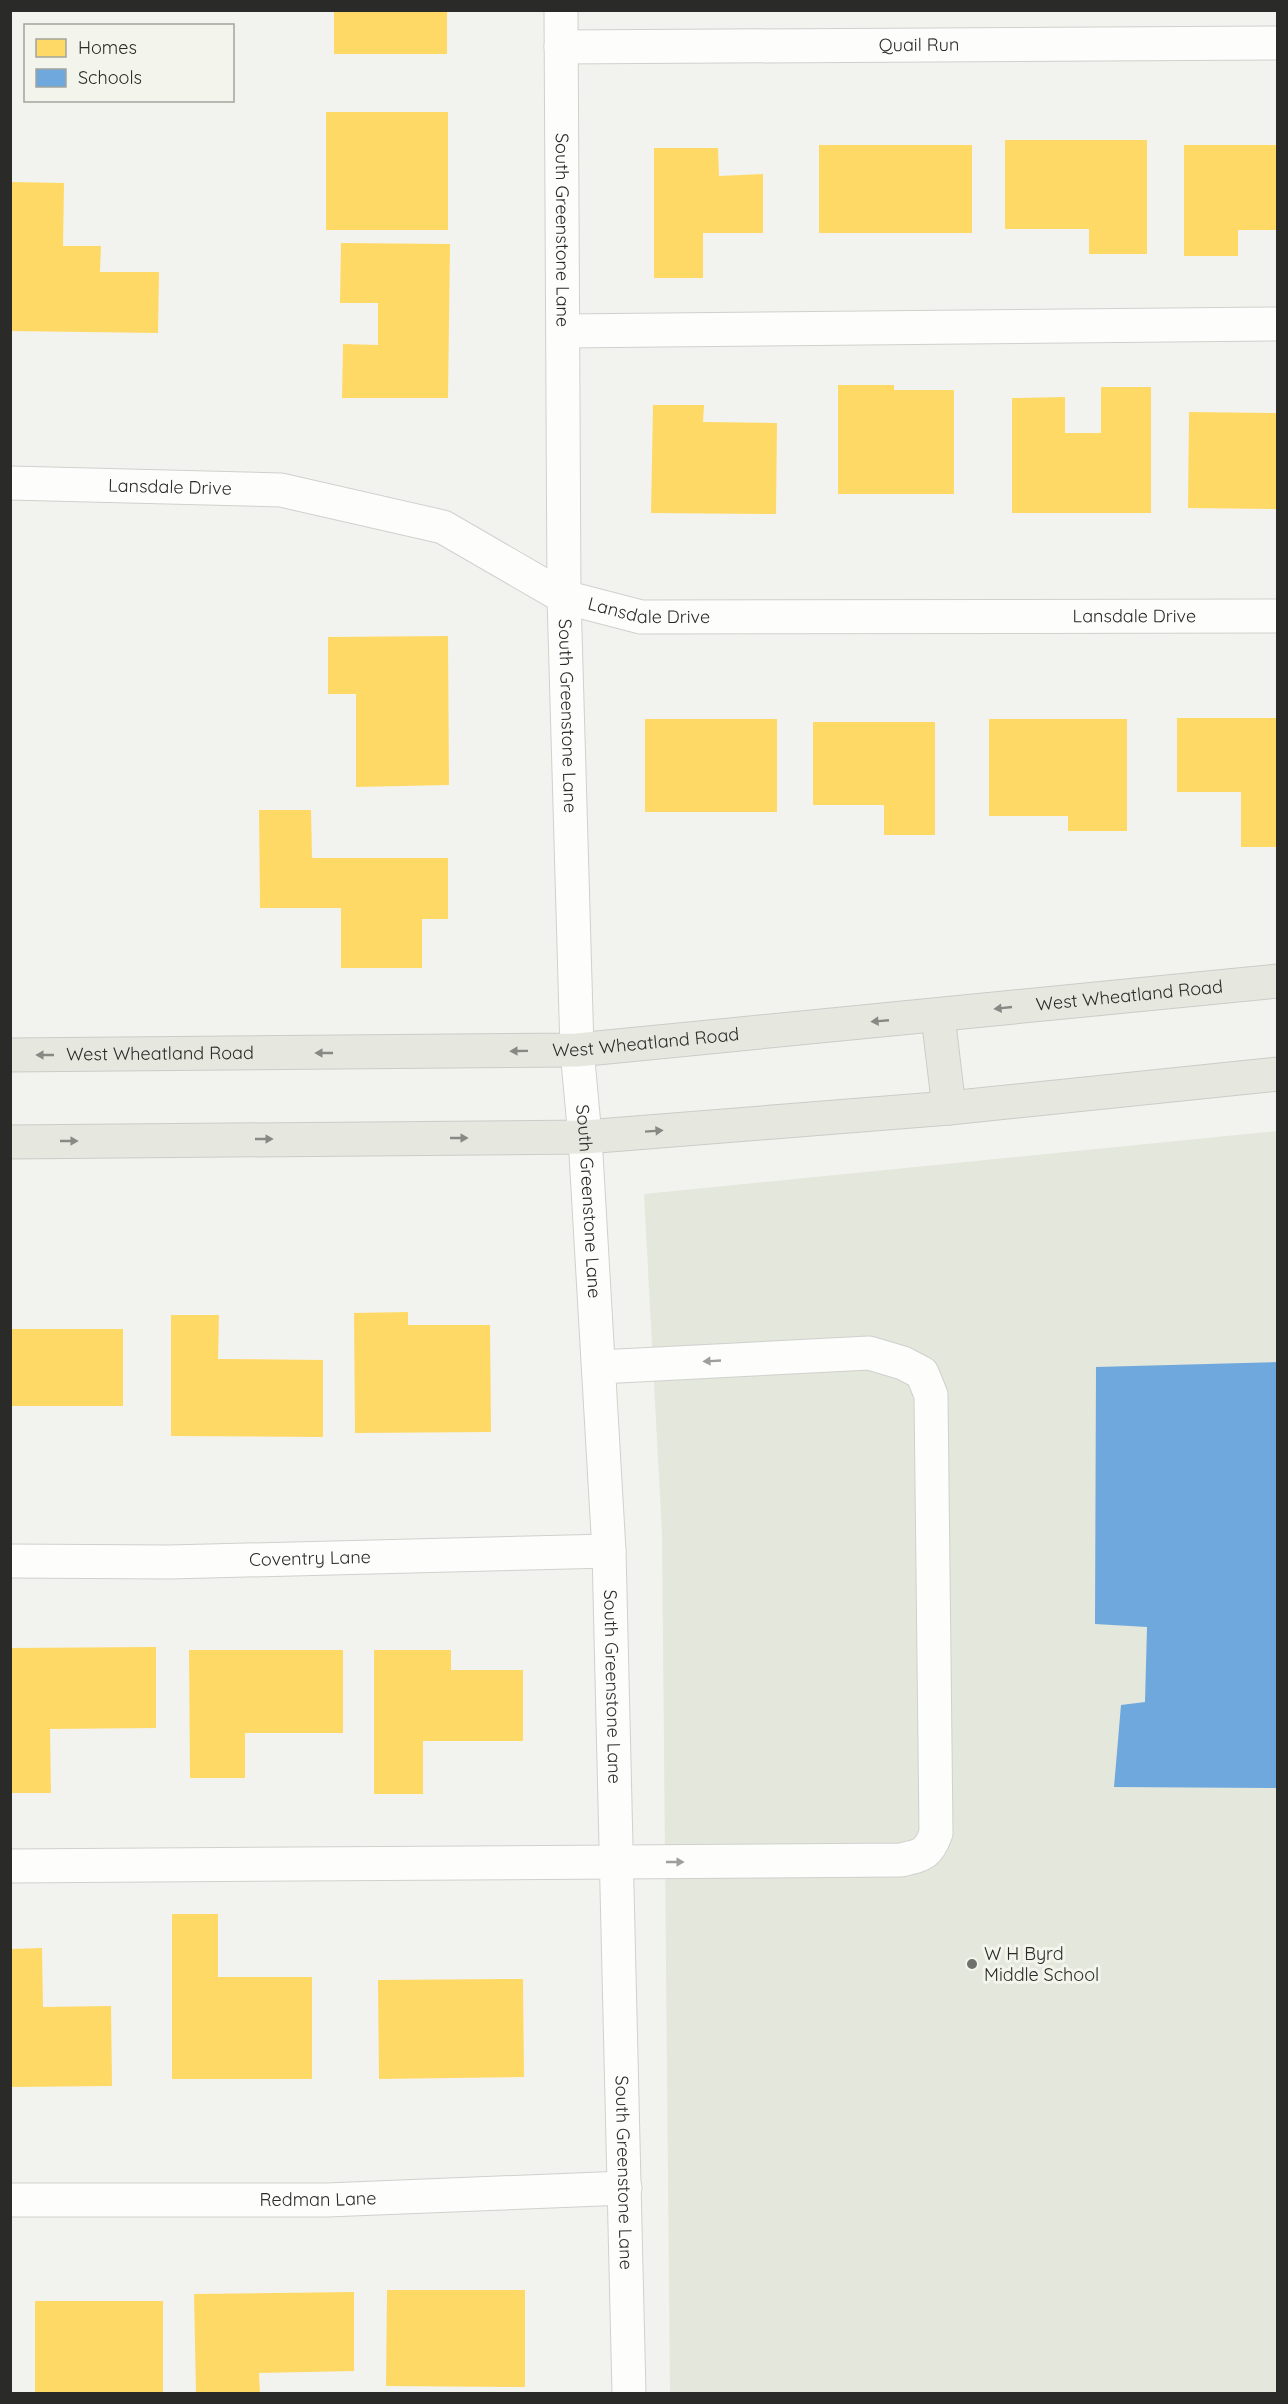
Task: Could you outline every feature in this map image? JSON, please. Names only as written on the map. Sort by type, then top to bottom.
[{"type":"main road","name":"West Wheatland Road","points":[[10,1055],[577,1050],[1278,981]]},
{"type":"main road","points":[[938,1016],[949,1108]]},
{"type":"main road","points":[[10,1142],[585,1137],[949,1108],[1278,1074]]},
{"type":"street","name":"South Greenstone Lane","points":[[561,10],[564,597],[577,1050],[585,1137],[609,1551],[629,2394]]},
{"type":"street","name":"Quail Run","points":[[561,47],[1278,43]]},
{"type":"street","points":[[562,331],[1278,324]]},
{"type":"street","name":"Lansdale Drive","points":[[10,483],[281,490],[443,527],[564,597],[641,617],[1278,616]]},
{"type":"street","points":[[10,1866],[901,1860],[923,1855],[931,1847],[936,1833],[931,1395],[922,1373],[903,1363],[869,1353],[599,1367]]},
{"type":"street","name":"Coventry Lane","points":[[10,1561],[170,1562],[609,1551]]},
{"type":"street","name":"Redman Lane","points":[[10,2200],[327,2200],[625,2188]]},
{"type":"shaded area","name":"W H Byrd Middle School","points":[[1277,1131],[1277,2393],[670,2393],[662,1534],[644,1194]]},
{"type":"building: Homes","points":[[334,10],[447,10],[447,54],[334,54]]},
{"type":"building: Homes","points":[[326,112],[448,112],[448,230],[326,230]]},
{"type":"building: Homes","points":[[1005,140],[1147,140],[1147,254],[1089,254],[1089,229],[1005,229]]},
{"type":"building: Homes","points":[[819,145],[972,145],[972,233],[819,233]]},
{"type":"building: Homes","points":[[1184,145],[1278,145],[1278,230],[1238,230],[1238,256],[1184,256]]},
{"type":"building: Homes","points":[[654,148],[718,148],[719,176],[763,174],[763,233],[703,233],[703,278],[654,278]]},
{"type":"building: Homes","points":[[10,182],[64,183],[63,246],[101,246],[100,272],[159,272],[158,333],[10,331]]},
{"type":"building: Homes","points":[[341,243],[450,244],[448,398],[342,398],[343,344],[378,345],[378,303],[340,303]]},
{"type":"building: Homes","points":[[838,385],[894,385],[894,390],[954,390],[954,494],[838,494]]},
{"type":"building: Homes","points":[[1101,387],[1151,387],[1151,513],[1012,513],[1012,398],[1065,397],[1065,433],[1101,433]]},
{"type":"building: Homes","points":[[653,405],[704,405],[703,422],[777,423],[776,514],[651,513]]},
{"type":"building: Homes","points":[[1189,412],[1278,413],[1278,509],[1188,508]]},
{"type":"building: Homes","points":[[448,636],[449,785],[356,787],[356,694],[328,694],[328,637]]},
{"type":"building: Homes","points":[[1177,718],[1278,718],[1278,847],[1241,847],[1241,792],[1177,792]]},
{"type":"building: Homes","points":[[645,719],[777,719],[777,812],[645,812]]},
{"type":"building: Homes","points":[[989,719],[1127,719],[1127,831],[1068,831],[1068,816],[989,816]]},
{"type":"building: Homes","points":[[813,722],[935,722],[935,835],[884,835],[884,805],[813,805]]},
{"type":"building: Homes","points":[[259,810],[311,810],[312,858],[448,858],[448,919],[422,919],[422,968],[341,968],[341,908],[260,908]]},
{"type":"building: Homes","points":[[408,1312],[408,1325],[490,1325],[491,1432],[355,1433],[354,1313]]},
{"type":"building: Homes","points":[[171,1315],[219,1315],[218,1359],[323,1360],[323,1437],[171,1436]]},
{"type":"building: Homes","points":[[10,1329],[123,1329],[123,1406],[10,1406]]},
{"type":"building: Homes","points":[[156,1647],[156,1728],[50,1729],[51,1793],[10,1793],[10,1648]]},
{"type":"building: Homes","points":[[189,1650],[343,1650],[343,1733],[245,1733],[245,1778],[190,1778]]},
{"type":"building: Homes","points":[[374,1650],[451,1650],[451,1670],[523,1670],[523,1741],[423,1741],[423,1794],[374,1794]]},
{"type":"building: Homes","points":[[172,1914],[218,1914],[218,1977],[312,1977],[312,2079],[172,2079]]},
{"type":"building: Homes","points":[[42,1948],[43,2007],[111,2006],[112,2086],[10,2087],[10,1949]]},
{"type":"building: Homes","points":[[523,1979],[524,2077],[379,2079],[378,1980]]},
{"type":"building: Homes","points":[[387,2290],[525,2290],[525,2387],[386,2386]]},
{"type":"building: Homes","points":[[354,2292],[354,2371],[259,2373],[260,2394],[196,2394],[194,2294]]},
{"type":"building: Homes","points":[[35,2301],[163,2301],[163,2394],[35,2394]]},
{"type":"building: Schools","points":[[1278,1362],[1278,1788],[1114,1787],[1121,1705],[1145,1702],[1147,1627],[1095,1624],[1096,1367]]},
{"type":"place","name":"W H Byrd Middle School","points":[[972,1964]]}]
